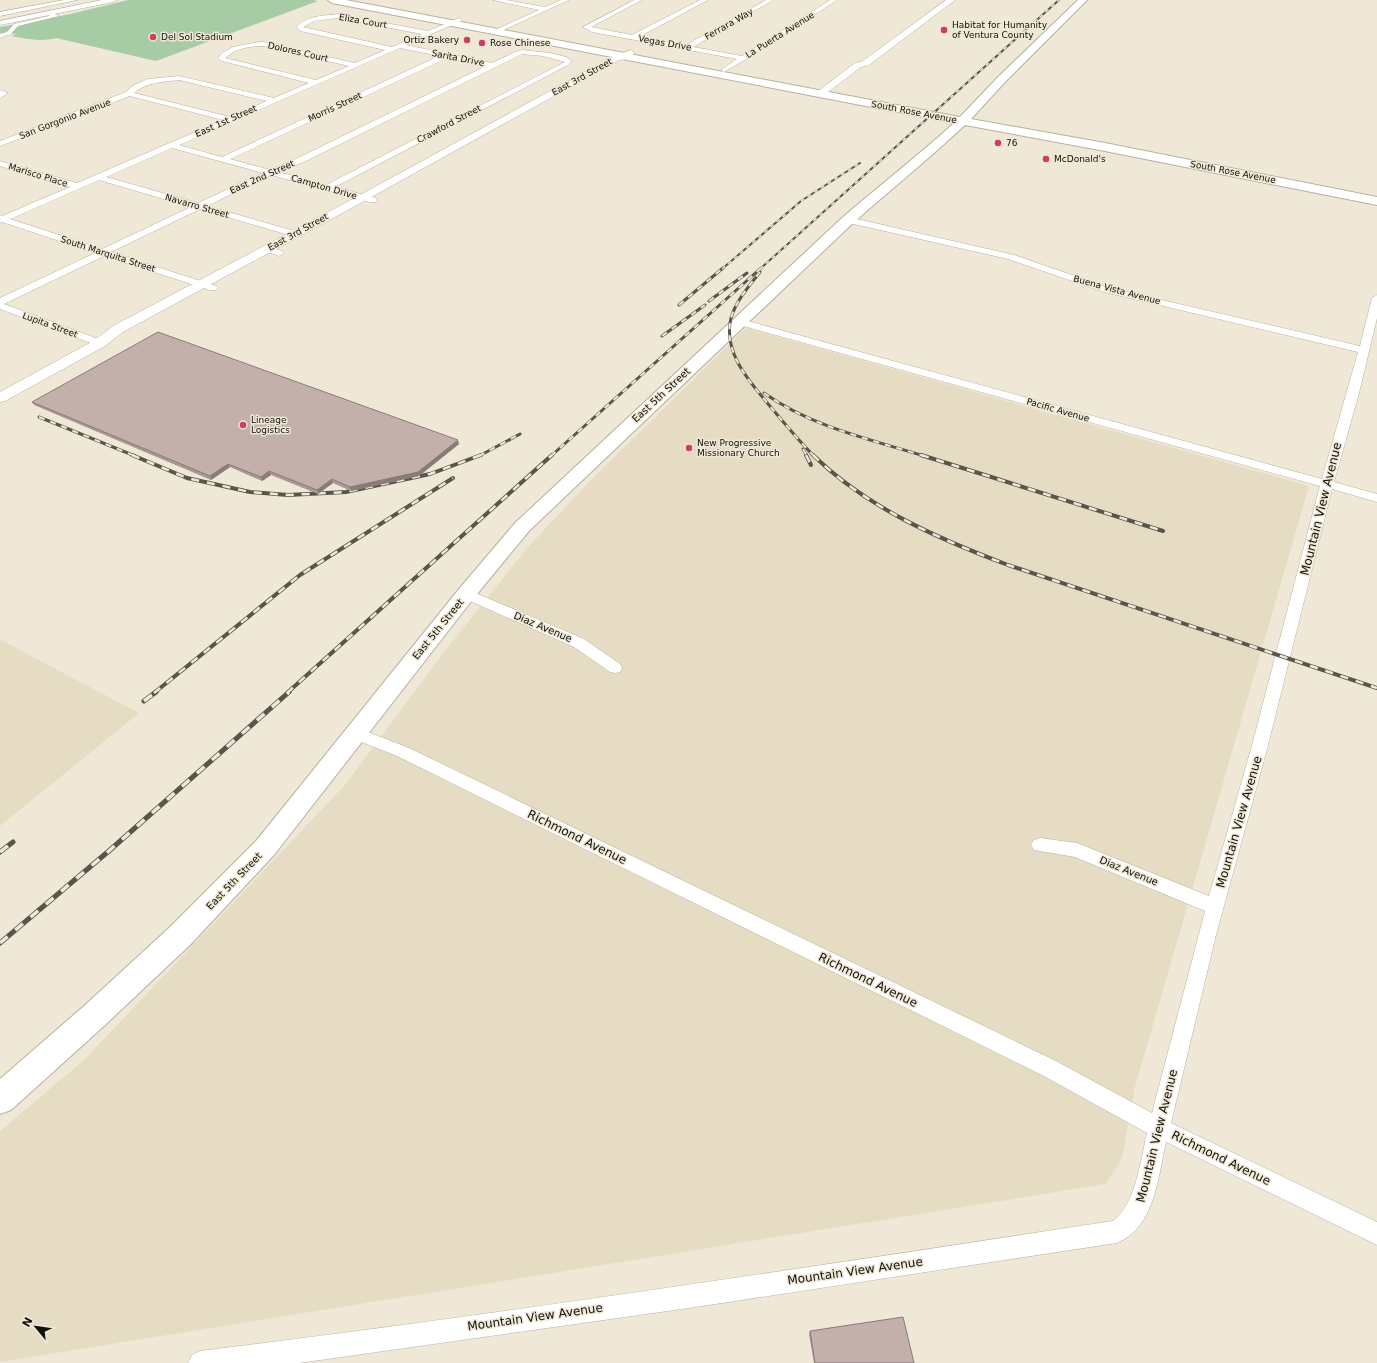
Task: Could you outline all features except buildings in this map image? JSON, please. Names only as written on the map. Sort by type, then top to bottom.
[{"type":"main road","points":[[332,0],[456,22]]},
{"type":"main road","points":[[354,0],[456,22]]},
{"type":"main road","name":"East 5th Street","points":[[0,1099],[94,1016],[180,936],[265,848],[466,594],[517,533],[537,512],[848,220],[896,178],[919,151],[960,118],[1002,79],[1083,0]]},
{"type":"main road","name":"South Rose Avenue","points":[[456,22],[564,40],[627,55],[724,70],[826,92]]},
{"type":"main road","name":"South Rose Avenue","points":[[501,30],[515,35],[826,92],[1377,201]]},
{"type":"main road","points":[[515,35],[522,34],[556,41],[564,40]]},
{"type":"main road","name":"South Rose Avenue","points":[[960,118],[1205,161],[1377,195]]},
{"type":"main road","points":[[1114,149],[1122,148],[1175,158],[1205,161]]},
{"type":"street","points":[[0,18],[74,0]]},
{"type":"street","points":[[0,18],[97,0]]},
{"type":"street","points":[[0,18],[51,14],[113,0]]},
{"type":"street","points":[[496,0],[546,9]]},
{"type":"street","points":[[501,30],[566,0]]},
{"type":"street","name":"Vegas Drive","points":[[639,0],[587,25],[587,28],[744,58]]},
{"type":"street","points":[[634,37],[705,0]]},
{"type":"street","name":"Ferrara Way","points":[[688,47],[770,0]]},
{"type":"street","name":"La Puerta Avenue","points":[[724,70],[831,0]]},
{"type":"street","points":[[826,92],[866,66],[866,63],[951,0]]},
{"type":"street","points":[[0,36],[9,33],[16,26],[56,16],[51,14]]},
{"type":"street","name":"Eliza Court","points":[[395,48],[302,30],[300,27],[304,23],[313,19],[338,16],[429,33]]},
{"type":"street","name":"East 1st Street","points":[[1,219],[456,22]]},
{"type":"street","name":"Dolores Court","points":[[316,82],[224,60],[221,58],[235,49],[264,44],[355,65]]},
{"type":"street","name":"Sarita Drive","points":[[395,48],[447,55],[494,65]]},
{"type":"street","name":"East 2nd Street","points":[[0,302],[198,206],[305,158],[517,53],[523,52],[568,60]]},
{"type":"street","name":"Morris Street","points":[[223,159],[447,55]]},
{"type":"street","name":"East 3rd Street","points":[[0,398],[100,344],[128,334],[207,286],[624,60],[627,55]]},
{"type":"street","name":"Crawford Street","points":[[328,187],[566,64],[568,60]]},
{"type":"street","name":"San Gorgonio Avenue","points":[[0,144],[129,94],[137,86],[151,81],[179,78],[273,100]]},
{"type":"street","points":[[0,92],[4,94],[0,96]]},
{"type":"street","points":[[129,94],[229,120]]},
{"type":"street","name":"Campton Drive","points":[[170,145],[368,199]]},
{"type":"street","name":"Marisco Place","points":[[0,163],[77,186]]},
{"type":"street","name":"Navarro Street","points":[[98,177],[294,234]]},
{"type":"street","name":"East 3rd Street","points":[[273,251],[294,234],[368,199]]},
{"type":"street","name":"South Marquita Street","points":[[1,219],[207,286]]},
{"type":"street","name":"Buena Vista Avenue","points":[[848,220],[1011,257],[1106,290],[1364,350]]},
{"type":"street","name":"Mountain View Avenue","points":[[200,1363],[298,1351],[689,1296],[1117,1232],[1127,1225],[1140,1205],[1215,907],[1259,749],[1328,485],[1338,441],[1353,393],[1377,298]]},
{"type":"street","name":"Lupita Street","points":[[0,306],[100,344]]},
{"type":"street","name":"Pacific Avenue","points":[[740,322],[1377,498]]},
{"type":"street","name":"Diaz Avenue","points":[[466,594],[578,643],[615,668]]},
{"type":"street","name":"Richmond Avenue","points":[[356,733],[403,752],[1042,1065],[1160,1128],[1377,1234]]},
{"type":"street","name":"Diaz Avenue","points":[[1040,845],[1077,850],[1215,907]]},
{"type":"shaded area","points":[[746,328],[1309,486],[1135,1087],[1122,1158],[1106,1184],[0,1362],[0,1131],[83,1061],[345,785],[448,647],[528,547],[589,482]]},
{"type":"shaded area","points":[[1,640],[139,713],[0,826],[0,641]]},
{"type":"green space","points":[[128,0],[318,1],[156,61],[56,38],[34,40],[11,36],[17,34],[0,33],[0,27],[66,15]]},
{"type":"railway","points":[[760,269],[1059,0]]},
{"type":"railway","points":[[722,269],[801,201],[860,163]]},
{"type":"railway","points":[[679,305],[723,268]]},
{"type":"railway","points":[[551,456],[761,268]]},
{"type":"railway","points":[[760,272],[743,294],[733,312],[729,332],[731,344],[741,369],[757,391],[814,455]]},
{"type":"railway","points":[[709,301],[747,273]]},
{"type":"railway","points":[[662,336],[705,305]]},
{"type":"railway","points":[[764,393],[782,405],[802,415],[841,431],[924,456]]},
{"type":"railway","points":[[39,417],[135,456]]},
{"type":"railway","points":[[481,455],[520,434]]},
{"type":"railway","points":[[803,449],[807,456]]},
{"type":"railway","points":[[132,455],[187,478],[250,492],[288,495],[346,492],[430,474],[481,455]]},
{"type":"railway","points":[[287,693],[552,455]]},
{"type":"railway","points":[[806,455],[811,465]]},
{"type":"railway","points":[[814,455],[834,474],[880,506],[930,533],[982,555],[1377,688]]},
{"type":"railway","points":[[921,455],[1163,531]]},
{"type":"railway","points":[[154,693],[300,575],[453,478]]},
{"type":"railway","points":[[144,701],[156,692]]},
{"type":"railway","points":[[0,943],[110,850],[289,692]]},
{"type":"railway","points":[[0,852],[13,842]]},
{"type":"place","name":"Habitat for Humanity of Ventura County","points":[[944,30]]},
{"type":"place","name":"Del Sol Stadium","points":[[153,37]]},
{"type":"place","name":"Ortiz Bakery","points":[[467,40]]},
{"type":"place","name":"Rose Chinese","points":[[482,43]]},
{"type":"place","name":"76","points":[[998,143]]},
{"type":"place","name":"McDonald's","points":[[1046,159]]},
{"type":"place","name":"Lineage Logistics","points":[[243,425]]},
{"type":"place","name":"New Progressive Missionary Church","points":[[689,448]]}]
